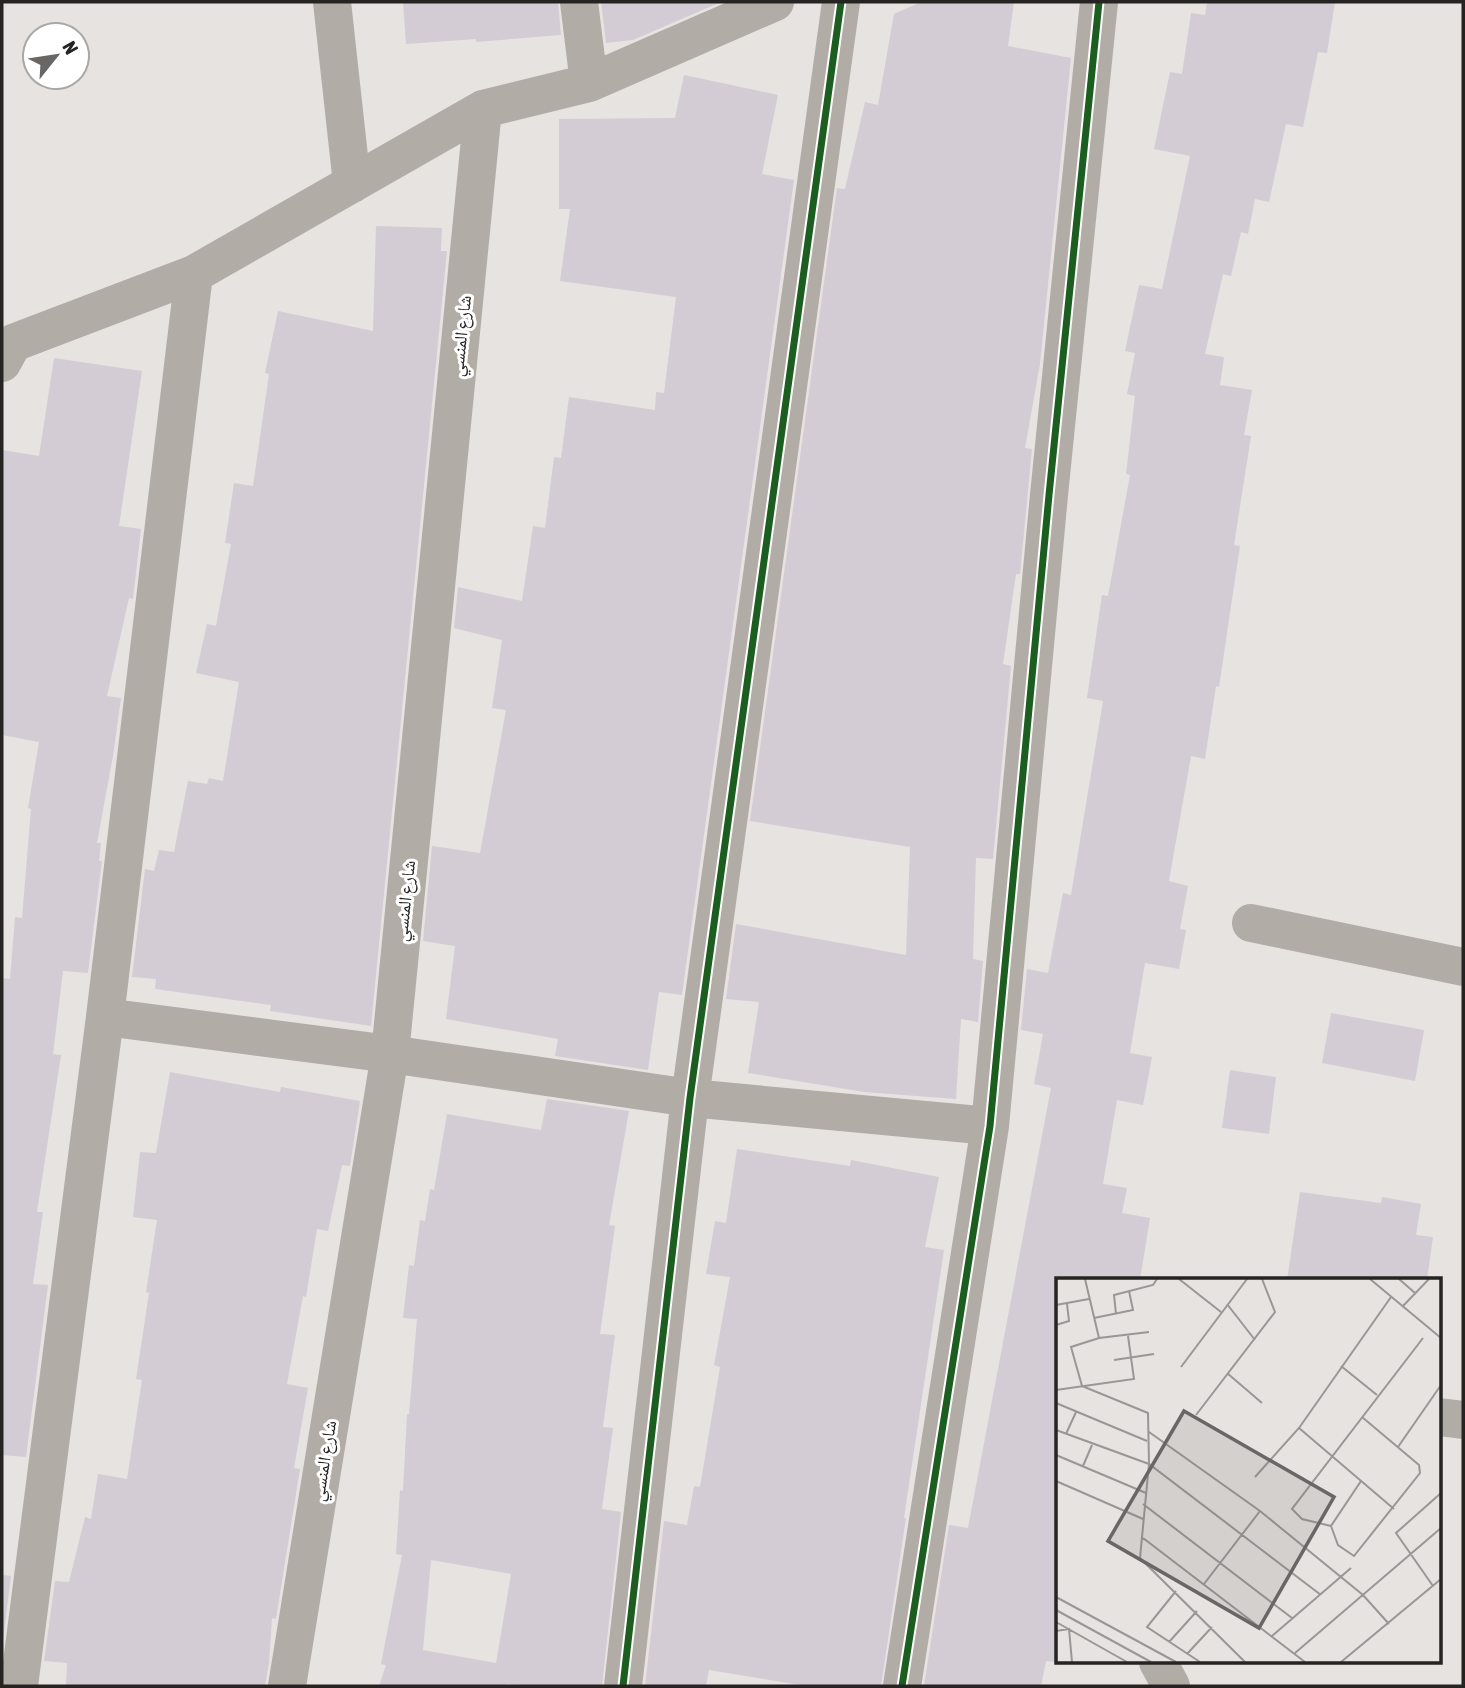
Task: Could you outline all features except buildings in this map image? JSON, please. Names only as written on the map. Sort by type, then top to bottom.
[{"type":"street","points":[[332,2],[352,184]]},
{"type":"street","points":[[579,2],[589,83]]},
{"type":"street","points":[[2,363],[13,343],[194,274],[483,110],[589,83],[775,2]]},
{"type":"street","points":[[623,1686],[690,1098],[841,2]]},
{"type":"street","points":[[902,1686],[990,1126],[1048,495],[1099,2]]},
{"type":"street","name":"شارع المنسي","points":[[287,1686],[390,1054],[483,110]]},
{"type":"street","points":[[19,1686],[105,1017],[194,274]]},
{"type":"street","points":[[1251,923],[1463,967]]},
{"type":"street","points":[[105,1017],[390,1054],[690,1098],[990,1126]]},
{"type":"street","points":[[1440,1417],[1463,1420]]},
{"type":"street","points":[[1159,1664],[1171,1686]]},
{"type":"cycle path","points":[[623,1686],[690,1098],[841,2]]},
{"type":"cycle path","points":[[902,1686],[990,1126],[1049,495],[1099,2]]}]
